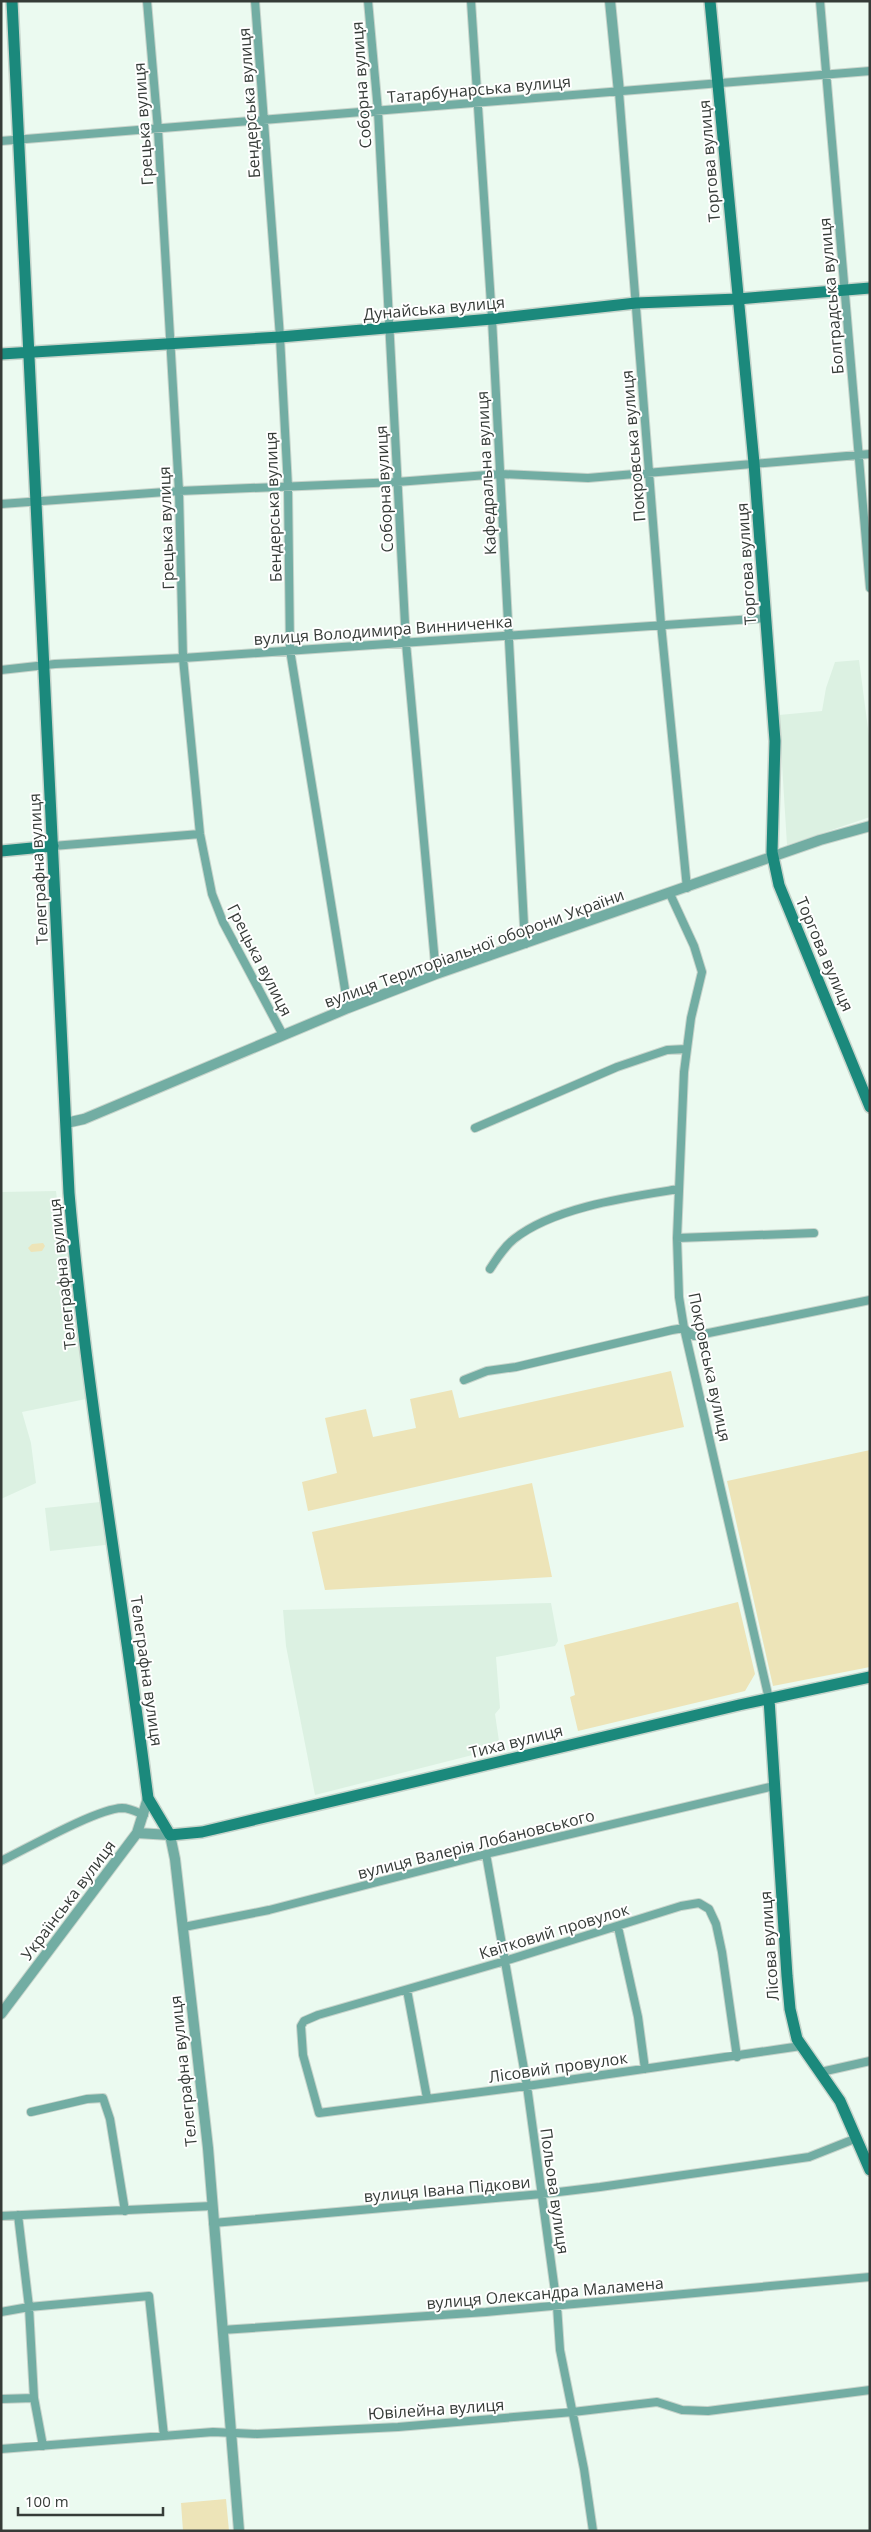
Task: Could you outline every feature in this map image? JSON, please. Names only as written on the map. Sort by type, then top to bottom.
[{"type":"main road","name":"Телеграфна вулиця","points":[[12,1],[69,1193],[80,1309],[148,1798],[170,1835]]},
{"type":"main road","name":"Торгова вулиця","points":[[710,1],[754,463],[775,741],[772,858],[779,885],[870,1107]]},
{"type":"main road","name":"Дунайська вулиця","points":[[1,354],[170,346],[492,319],[636,303],[738,299],[870,288]]},
{"type":"main road","points":[[1,851],[53,846]]},
{"type":"main road","name":"Тиха вулиця","points":[[170,1835],[202,1832],[259,1820],[614,1734],[870,1678]]},
{"type":"main road","name":"Лісова вулиця","points":[[769,1699],[789,1996],[795,2031],[801,2046],[840,2101],[869,2166]]},
{"type":"street","name":"Грецька вулиця","points":[[147,1],[158,130],[179,491],[183,658],[200,834],[217,907],[231,938],[283,1035]]},
{"type":"street","name":"Бендерська вулиця","points":[[255,1],[280,337],[288,488],[290,650],[348,1008]]},
{"type":"street","name":"Соборна вулиця","points":[[368,1],[378,111],[396,482],[406,643],[436,974]]},
{"type":"street","name":"Кафедральна вулиця","points":[[471,1],[492,319],[525,944]]},
{"type":"street","name":"Покровська вулиця","points":[[610,1],[651,471],[662,624],[687,888]]},
{"type":"street","name":"Болградська вулиця","points":[[820,1],[870,588]]},
{"type":"street","name":"Татарбунарська вулиця","points":[[1,140],[158,130],[479,101],[619,92],[827,73],[870,71]]},
{"type":"street","points":[[1,504],[179,491],[288,488],[500,474],[588,478],[651,471],[870,454]]},
{"type":"street","name":"вулиця Володимира Винниченка","points":[[1,670],[406,643],[508,634],[766,618]]},
{"type":"street","name":"вулиця Територіальної оборони України","points":[[66,1123],[98,1113],[348,1008],[436,974],[670,894],[820,840],[870,826]]},
{"type":"street","points":[[53,846],[200,834]]},
{"type":"street","name":"Покровська вулиця","points":[[670,894],[702,966],[686,1049],[677,1238],[679,1297],[684,1328],[769,1699]]},
{"type":"street","points":[[476,1128],[617,1067],[667,1050],[686,1049]]},
{"type":"street","points":[[490,1269],[509,1244],[534,1226],[589,1206],[679,1189]]},
{"type":"street","points":[[677,1238],[814,1233]]},
{"type":"street","points":[[464,1380],[487,1371],[522,1366],[684,1328],[694,1336],[870,1300]]},
{"type":"street","name":"вулиця Валерія Лобановського","points":[[184,1927],[269,1910],[486,1854],[774,1786]]},
{"type":"street","name":"Українська вулиця","points":[[1,2014],[137,1833],[148,1798]]},
{"type":"street","points":[[1,1861],[96,1815],[125,1808],[144,1815]]},
{"type":"street","points":[[137,1833],[170,1835]]},
{"type":"street","name":"Телеграфна вулиця","points":[[170,1835],[184,1927],[214,2223],[239,2531]]},
{"type":"street","name":"Польова вулиця","points":[[486,1854],[527,2086],[557,2306],[560,2350],[584,2469],[593,2531]]},
{"type":"street","name":"Квітковий провулок","points":[[319,2113],[304,2055],[301,2026],[304,2021],[318,2015],[693,1904],[703,1904],[709,1908],[716,1924],[722,1952],[737,2057]]},
{"type":"street","points":[[618,1927],[638,2017],[645,2069]]},
{"type":"street","points":[[407,1990],[427,2098]]},
{"type":"street","name":"Лісовий провулок","points":[[319,2113],[737,2057],[801,2046]]},
{"type":"street","points":[[821,2072],[870,2061]]},
{"type":"street","points":[[31,2112],[87,2099],[102,2098],[108,2112],[125,2211]]},
{"type":"street","name":"вулиця Івана Підкови","points":[[214,2223],[542,2194],[801,2158],[822,2153],[857,2138]]},
{"type":"street","points":[[1,2216],[212,2206]]},
{"type":"street","points":[[18,2215],[29,2307],[34,2398],[43,2446]]},
{"type":"street","name":"вулиця Олександра Маламена","points":[[222,2330],[294,2327],[557,2306],[870,2277]]},
{"type":"street","points":[[1,2312],[29,2307],[149,2296],[164,2436]]},
{"type":"street","name":"Ювілейна вулиця","points":[[1,2449],[230,2432],[257,2434],[398,2427],[573,2412],[657,2402],[682,2410],[708,2411],[870,2390]]},
{"type":"street","points":[[1,2399],[34,2398]]},
{"type":"shaded area","points":[[859,660],[870,744],[870,817],[787,845],[779,715],[822,711],[826,688],[835,662]]},
{"type":"shaded area","points":[[56,1191],[59,1217],[56,1218],[57,1226],[60,1226],[62,1241],[67,1241],[86,1399],[22,1412],[31,1443],[36,1483],[1,1499],[1,1192]]},
{"type":"shaded area","points":[[43,1243],[45,1246],[42,1251],[31,1252],[28,1248],[32,1244]]},
{"type":"shaded area","points":[[671,1371],[684,1427],[308,1511],[302,1482],[337,1473],[325,1418],[366,1409],[373,1437],[416,1428],[410,1399],[452,1390],[459,1418]]},
{"type":"shaded area","points":[[870,1450],[870,1667],[773,1686],[727,1481]]},
{"type":"shaded area","points":[[532,1483],[552,1577],[325,1590],[312,1532]]},
{"type":"shaded area","points":[[109,1501],[114,1544],[50,1551],[45,1508]]},
{"type":"shaded area","points":[[738,1602],[755,1674],[745,1691],[578,1731],[570,1697],[575,1695],[564,1645]]},
{"type":"shaded area","points":[[551,1603],[558,1641],[555,1646],[496,1657],[500,1708],[495,1714],[500,1748],[315,1795],[286,1646],[283,1610]]},
{"type":"shaded area","points":[[226,2499],[229,2531],[183,2531],[181,2503]]}]
